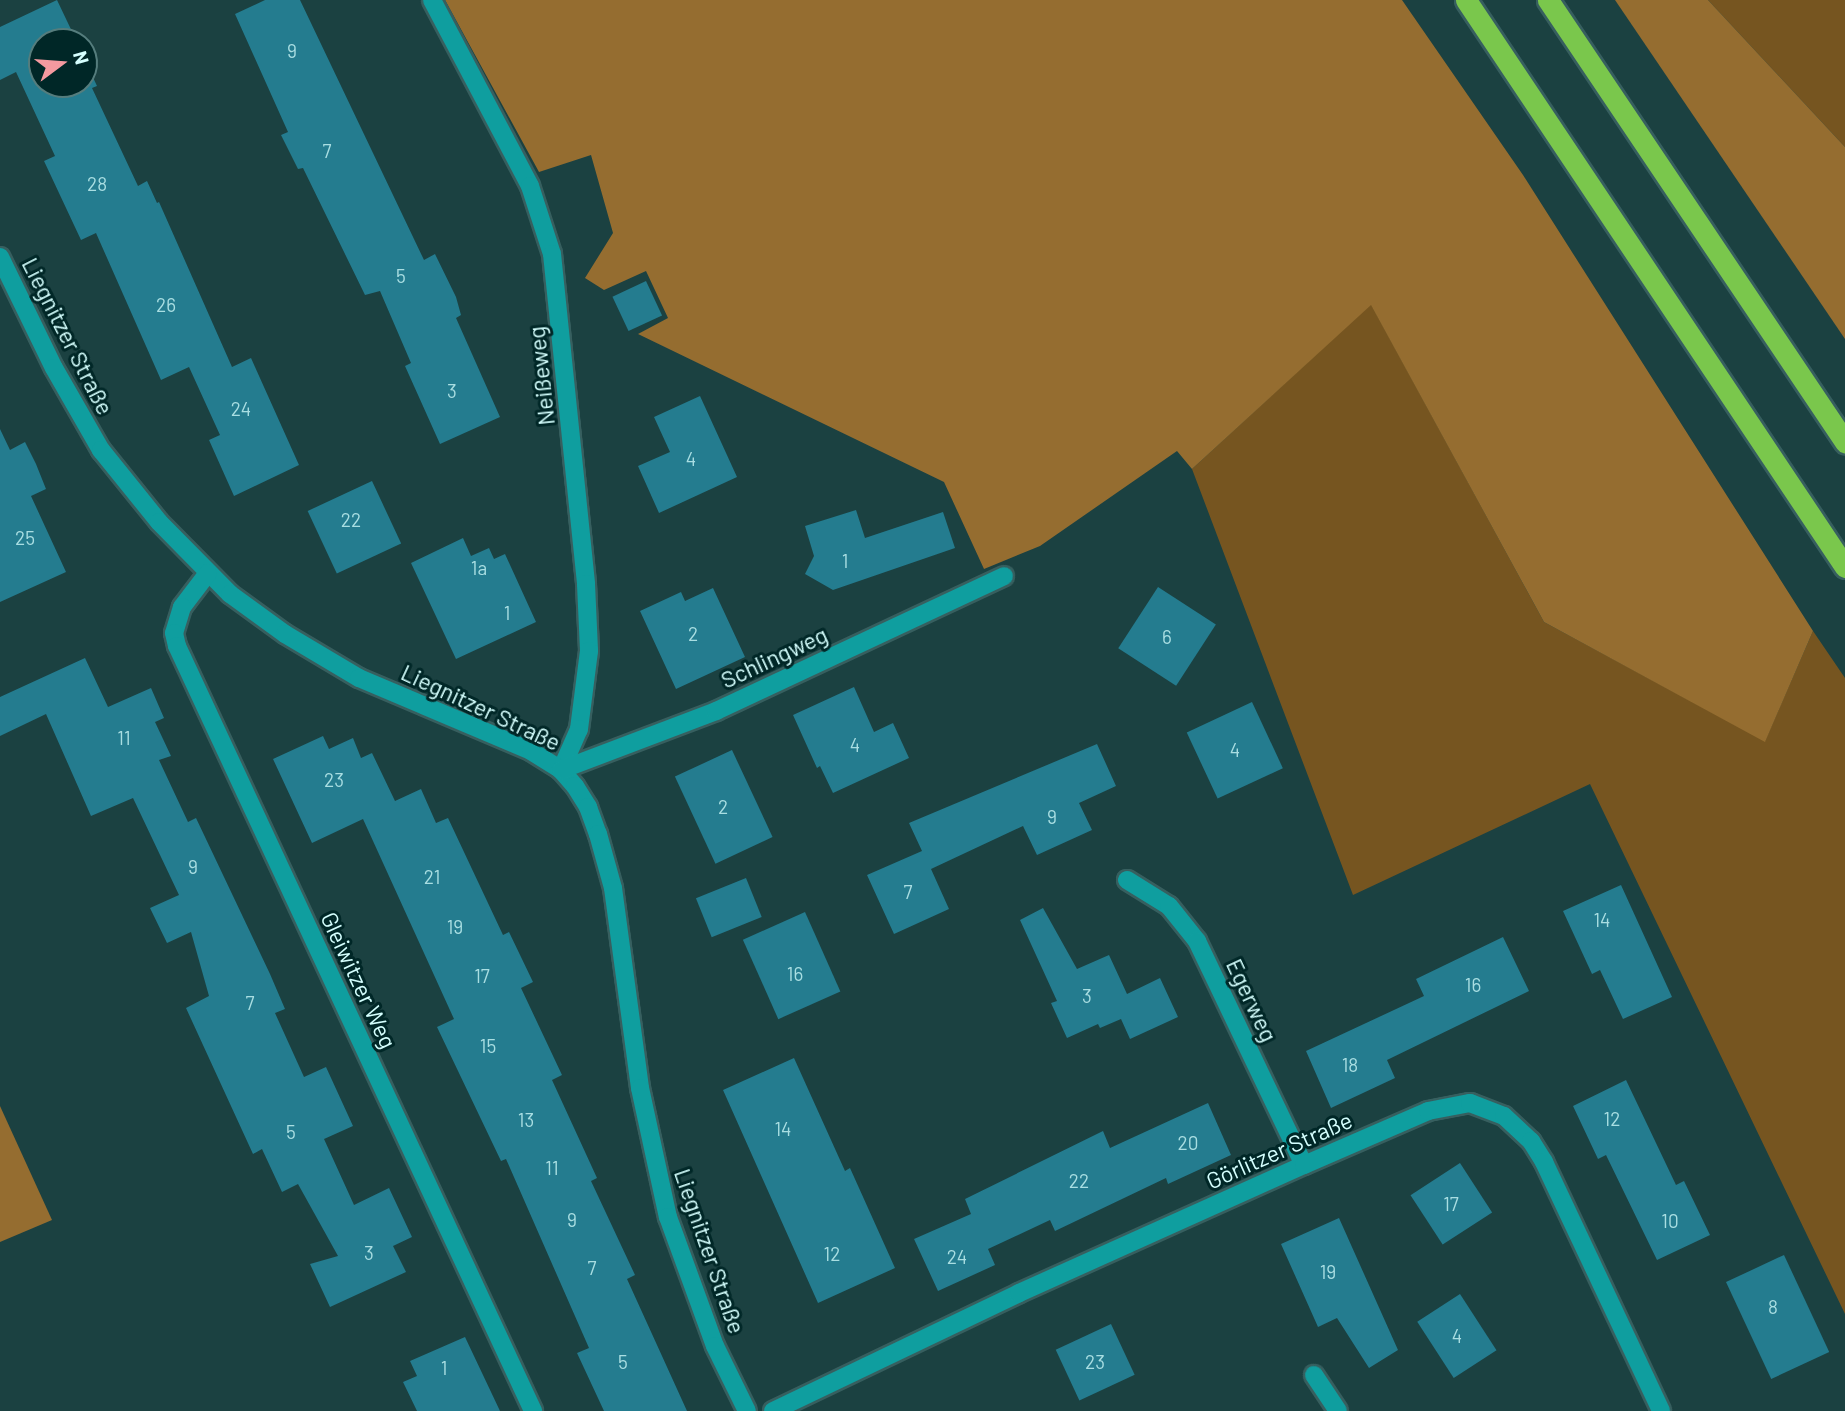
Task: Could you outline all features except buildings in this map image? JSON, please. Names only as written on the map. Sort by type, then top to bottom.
[{"type":"highway","points":[[1466,0],[1770,451],[1845,567]]},
{"type":"highway","points":[[1548,0],[1845,442]]},
{"type":"street","name":"Neißeweg","points":[[432,0],[530,186],[552,254],[584,570],[589,651],[579,729],[561,771]]},
{"type":"street","name":"Liegnitzer Straße","points":[[0,257],[54,368],[101,450],[159,522],[208,573],[256,614],[339,667],[428,710],[531,751],[561,771],[588,807],[606,860],[640,1088],[668,1217],[715,1346],[747,1411]]},
{"type":"street","name":"Gleiwitzer Weg","points":[[208,573],[182,607],[174,633],[177,646],[533,1411]]},
{"type":"street","name":"Schlingweg","points":[[561,771],[716,711],[1004,576]]},
{"type":"street","name":"Egerweg","points":[[1128,880],[1169,906],[1197,941],[1304,1165]]},
{"type":"street","name":"Görlitzer Straße","points":[[774,1411],[1018,1293],[1304,1165],[1428,1111],[1470,1103],[1504,1116],[1531,1141],[1545,1163],[1661,1411]]},
{"type":"street","points":[[1314,1375],[1338,1411]]},
{"type":"shaded area","points":[[445,0],[1402,0],[1523,175],[1813,631],[1765,742],[1544,622],[1371,305],[1192,469],[1177,451],[1040,546],[984,569],[944,482],[638,334],[668,318],[646,271],[604,290],[585,278],[613,233],[591,155],[539,172]]},
{"type":"shaded area","points":[[1615,0],[1708,0],[1845,147],[1845,339]]},
{"type":"shaded area","points":[[1708,0],[1845,0],[1845,147]]},
{"type":"shaded area","points":[[1371,304],[1544,622],[1765,741],[1813,631],[1845,678],[1845,1314],[1590,784],[1353,895],[1192,469]]},
{"type":"shaded area","points":[[0,1106],[52,1220],[0,1242]]}]
